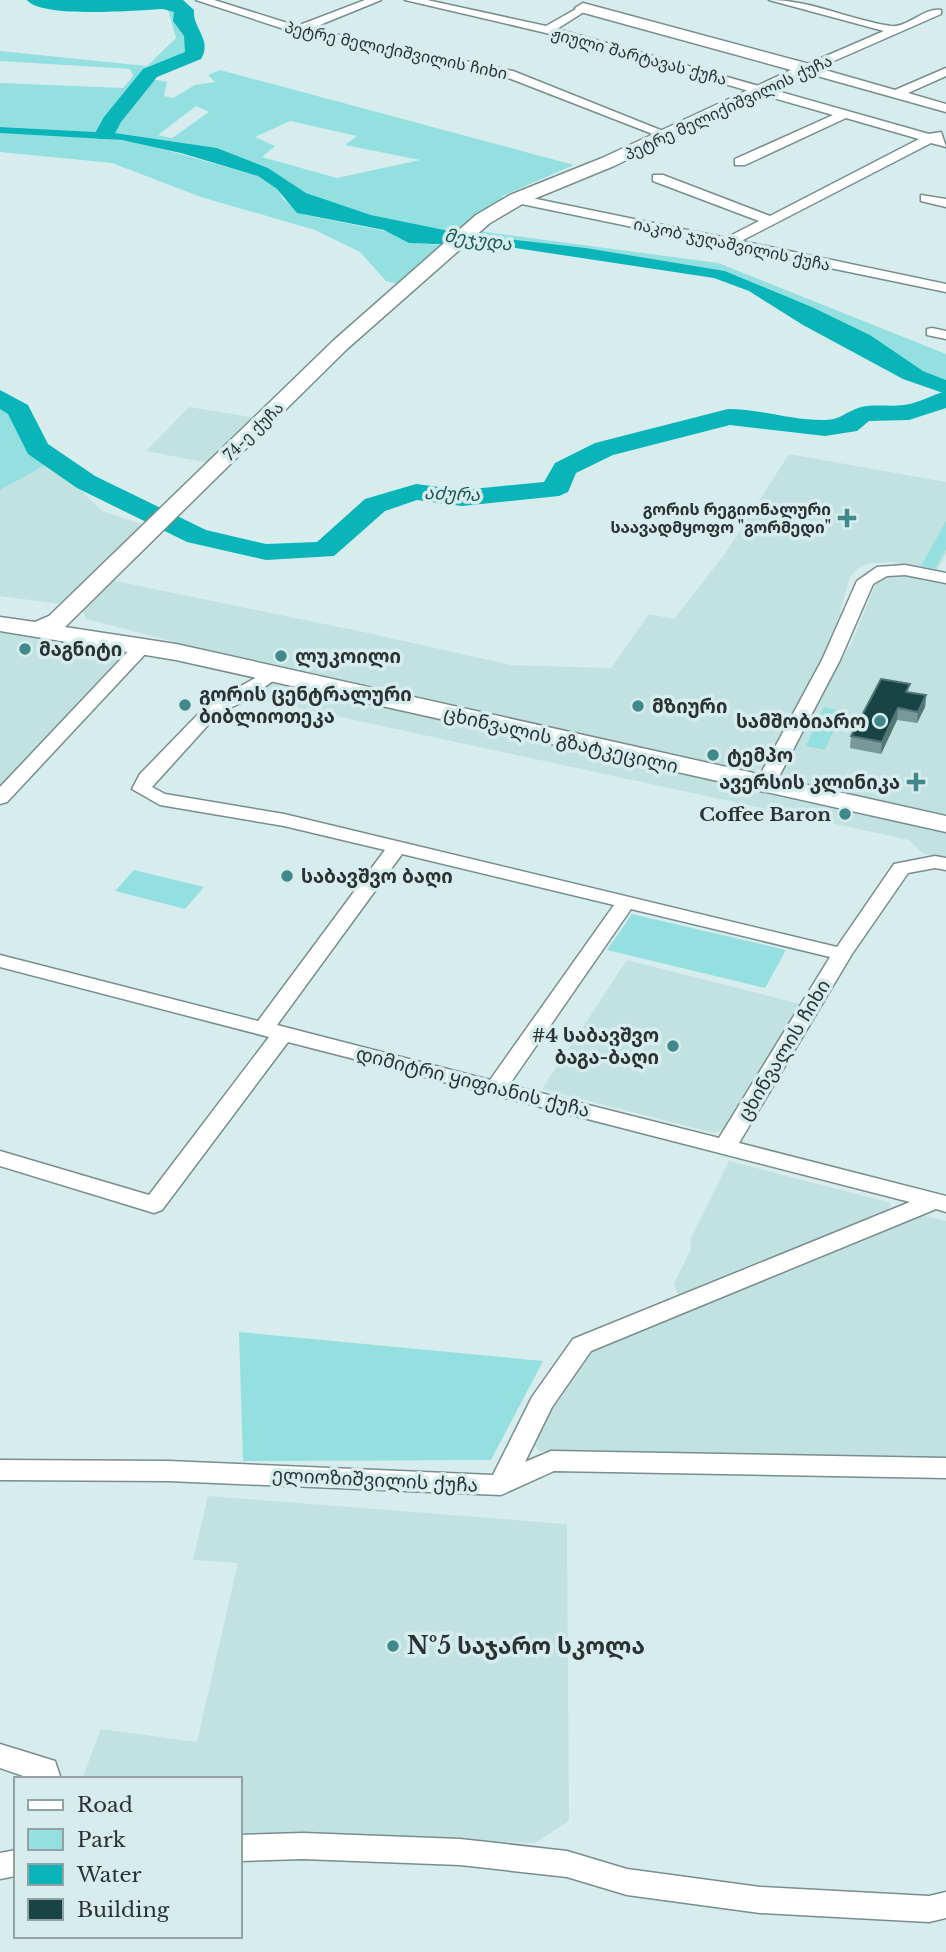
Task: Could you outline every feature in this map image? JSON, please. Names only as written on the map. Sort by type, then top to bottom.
[{"type":"street","name":"პეტრე მელიქიშვილის ჩიხი","points":[[202,0],[297,30],[509,74],[667,135]]},
{"type":"street","points":[[297,30],[374,0]]},
{"type":"street","name":"ჟიული შარტავას ქუჩა","points":[[411,0],[548,30],[946,143]]},
{"type":"street","points":[[775,0],[894,30]]},
{"type":"street","points":[[548,30],[588,4],[946,108]]},
{"type":"street","name":"პეტრე მელიქიშვილის ქუჩა","points":[[517,199],[667,135],[937,12]]},
{"type":"street","points":[[896,94],[946,72]]},
{"type":"street","points":[[740,162],[845,114]]},
{"type":"street","points":[[727,243],[946,131]]},
{"type":"street","points":[[658,178],[771,221]]},
{"type":"street","points":[[926,198],[946,203]]},
{"type":"street","name":"74-ე ქუჩა","points":[[38,630],[50,626],[62,616],[340,345],[471,230],[517,199]]},
{"type":"street","name":"იაკობ ჯუღაშვილის ქუჩა","points":[[517,199],[946,288]]},
{"type":"street","points":[[764,786],[831,660],[866,581],[883,571],[905,570],[946,578]]},
{"type":"street","name":"ცხინვალის გზატკეცილი","points":[[0,603],[62,616],[176,652],[764,786],[946,824]]},
{"type":"street","name":"ცხინვალის გზატკეცილი","points":[[0,624],[176,652]]},
{"type":"street","points":[[0,798],[142,647]]},
{"type":"street","points":[[271,674],[239,697],[213,709],[146,778],[142,789],[160,799],[284,820],[842,954]]},
{"type":"street","points":[[0,1158],[154,1205],[397,847]]},
{"type":"street","name":"ცხინვალის ჩიხი","points":[[726,1146],[842,954],[901,868],[935,862],[946,864]]},
{"type":"street","points":[[496,1087],[626,902]]},
{"type":"street","name":"დიმიტრი ყიფიანის ქუჩა","points":[[0,961],[941,1203]]},
{"type":"street","name":"ელიოზიშვილის ქუჩა","points":[[0,1470],[168,1471],[501,1485],[541,1403],[582,1345],[941,1203]]},
{"type":"street","points":[[501,1485],[551,1461],[946,1468]]},
{"type":"street","points":[[0,1756],[45,1769],[47,1777]]},
{"type":"street","points":[[242,1848],[303,1846],[460,1852],[567,1864],[627,1882],[760,1900],[929,1909],[946,1905]]},
{"type":"shaded area","points":[[189,407],[257,418],[209,463],[146,451]]},
{"type":"shaded area","points":[[789,454],[946,482],[946,554],[937,571],[892,562],[866,564],[856,570],[850,577],[830,649],[764,767],[748,773],[249,661],[86,619],[83,611],[111,580],[511,665],[611,668],[649,614],[674,619],[724,555]]},
{"type":"shaded area","points":[[51,462],[102,511],[145,525],[59,604],[0,596],[0,490]]},
{"type":"shaded area","points":[[906,574],[946,582],[946,815],[786,779],[779,770],[853,640],[876,583],[886,576]]},
{"type":"shaded area","points":[[0,629],[130,648],[129,656],[0,792]]},
{"type":"shaded area","points":[[267,678],[946,829],[946,859],[922,853],[909,840],[253,698],[251,693]]},
{"type":"shaded area","name":"#4 საბავშვო ბაგა-ბაღი","points":[[627,960],[800,1004],[727,1128],[714,1133],[542,1089]]},
{"type":"shaded area","points":[[729,1161],[891,1203],[888,1214],[679,1297],[674,1284],[691,1249],[690,1240]]},
{"type":"shaded area","points":[[912,1213],[946,1221],[946,1460],[540,1451],[533,1444],[582,1354]]},
{"type":"shaded area","name":"№5 საჯარო სკოლა","points":[[208,1496],[567,1524],[569,1821],[535,1843],[242,1835],[242,1777],[83,1777],[101,1729],[197,1742],[238,1563],[193,1560]]},
{"type":"green space","points":[[22,0],[82,7],[152,2],[182,7],[184,21],[195,42],[194,55],[153,75],[151,79],[167,82],[164,96],[173,98],[195,85],[215,82],[208,75],[220,70],[574,165],[500,197],[517,199],[471,230],[718,263],[946,354],[946,380],[923,371],[870,335],[812,307],[725,271],[586,248],[464,234],[371,215],[306,193],[268,168],[217,148],[115,133],[0,127],[0,83],[123,88],[133,76],[130,69],[0,61],[0,51],[147,66],[176,38],[167,6],[77,9]],"holes":[[[196,106],[209,112],[172,138],[158,135]],[[290,121],[357,136],[345,145],[420,160],[337,178],[262,157],[275,146],[255,137]]]},
{"type":"green space","points":[[0,133],[67,135],[138,142],[258,176],[277,189],[284,200],[305,215],[394,233],[409,243],[440,245],[398,284],[386,281],[360,252],[315,230],[201,197],[112,163],[0,152]]},
{"type":"green space","points":[[0,406],[8,412],[29,450],[51,462],[0,490]]},
{"type":"green space","points":[[946,521],[946,549],[935,569],[921,566]]},
{"type":"green space","points":[[824,707],[842,711],[825,750],[806,746]]},
{"type":"green space","points":[[134,870],[204,887],[185,909],[115,891]]},
{"type":"green space","points":[[632,914],[786,950],[765,988],[607,950]]},
{"type":"green space","points":[[239,1332],[543,1361],[491,1460],[243,1461]]},
{"type":"water","name":"მეჯუდა","points":[[0,127],[115,133],[217,148],[268,168],[306,193],[371,215],[464,234],[586,248],[725,271],[812,307],[870,335],[923,371],[946,380],[946,394],[903,379],[803,325],[749,291],[714,278],[509,247],[409,243],[384,230],[297,213],[277,189],[258,176],[181,153],[122,140],[0,133]]},
{"type":"building","name":"სამშობიარო","points":[[881,679],[910,684],[906,692],[926,695],[918,712],[898,708],[882,742],[851,736]]},
{"type":"waterway","points":[[36,0],[82,7],[163,3],[176,4],[184,10],[183,21],[195,41],[194,55],[150,73],[111,121],[105,135]]},
{"type":"waterway","name":"აძურა","points":[[0,398],[19,410],[37,448],[86,482],[197,536],[266,552],[324,550],[375,505],[416,492],[462,498],[549,490],[558,486],[564,469],[604,449],[688,430],[728,417],[750,417],[784,425],[825,428],[848,426],[860,415],[868,413],[909,412],[946,399]]},
{"type":"place","name":"გორის რეგიონალური საავადმყოფო \"გორმედი\"","points":[[847,518]]},
{"type":"place","name":"მაგნიტი","points":[[25,649]]},
{"type":"place","name":"ლუკოილი","points":[[281,656]]},
{"type":"place","name":"გორის ცენტრალური ბიბლიოთეკა","points":[[185,705]]},
{"type":"place","name":"მზიური","points":[[638,706]]},
{"type":"place","name":"სამშობიარო","points":[[880,721]]},
{"type":"place","name":"ტემპო","points":[[713,755]]},
{"type":"place","name":"ავერსის კლინიკა","points":[[916,782]]},
{"type":"place","name":"Coffee Baron","points":[[845,814]]},
{"type":"place","name":"საბავშვო ბაღი","points":[[287,876]]},
{"type":"place","name":"#4 საბავშვო ბაგა-ბაღი","points":[[673,1046]]},
{"type":"place","name":"№5 საჯარო სკოლა","points":[[393,1646]]}]
